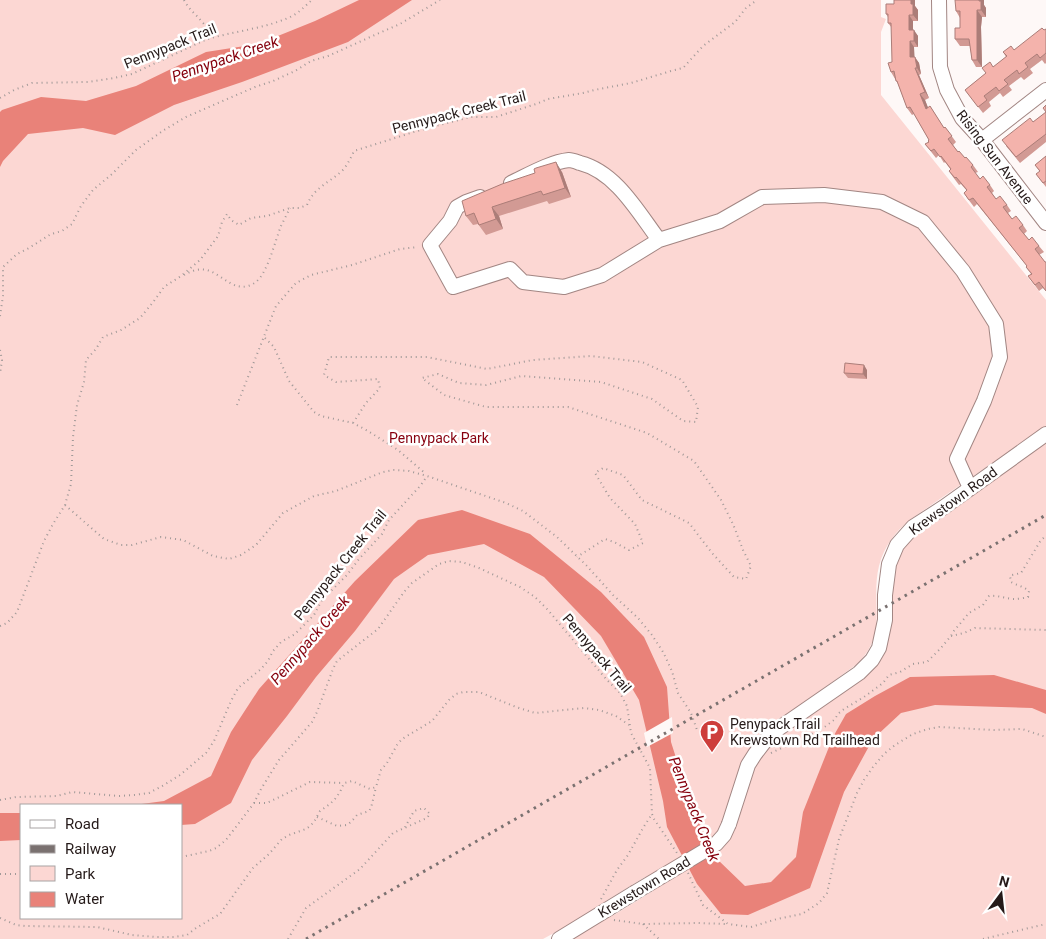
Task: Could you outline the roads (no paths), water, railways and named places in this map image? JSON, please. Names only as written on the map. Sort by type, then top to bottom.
[{"type":"street","name":"Rising Sun Avenue","points":[[940,0],[940,67],[947,90],[962,118],[982,140],[1046,223]]},
{"type":"street","points":[[982,140],[1046,90]]},
{"type":"street","points":[[659,240],[619,187],[608,177],[590,165],[570,160],[547,166],[456,207],[450,221],[430,245],[453,287],[510,269],[523,282],[564,287],[602,275],[659,240],[720,221],[762,197],[824,194],[882,202],[923,222],[963,271],[996,324],[1000,357],[984,401],[957,459],[970,488]]},
{"type":"street","name":"Krewstown Road","points":[[559,939],[716,844],[724,835],[729,824],[746,770],[755,754],[771,735],[859,672],[872,660],[879,648],[884,620],[889,564],[897,544],[914,527],[1046,434]]},
{"type":"water","name":"Pennypack Creek","points":[[359,0],[412,0],[348,42],[242,82],[174,105],[115,135],[83,128],[28,134],[3,161],[0,167],[0,112],[2,110],[41,97],[86,101],[136,86],[206,52],[258,44],[315,21]]},
{"type":"water","name":"Pennypack Creek","points":[[462,510],[530,534],[601,592],[644,637],[667,687],[671,742],[693,811],[717,859],[745,886],[771,882],[796,857],[803,812],[833,737],[846,714],[875,696],[910,677],[994,675],[1046,690],[1046,714],[1032,708],[935,705],[901,713],[873,739],[844,792],[810,888],[748,915],[721,914],[697,884],[667,827],[663,801],[639,700],[601,636],[544,577],[484,544],[428,555],[394,579],[252,760],[231,803],[195,824],[182,825],[182,804],[142,804],[164,801],[211,776],[231,732],[259,689],[355,581],[418,520]]},
{"type":"water","points":[[0,813],[20,813],[20,840],[0,841]]},
{"type":"railway","points":[[306,939],[1046,515]]},
{"type":"place","name":"Penypack Trail Krewstown Rd Trailhead","points":[[712,753]]},
{"type":"park label","name":"Pennypack Park","points":[[439,438]]}]
